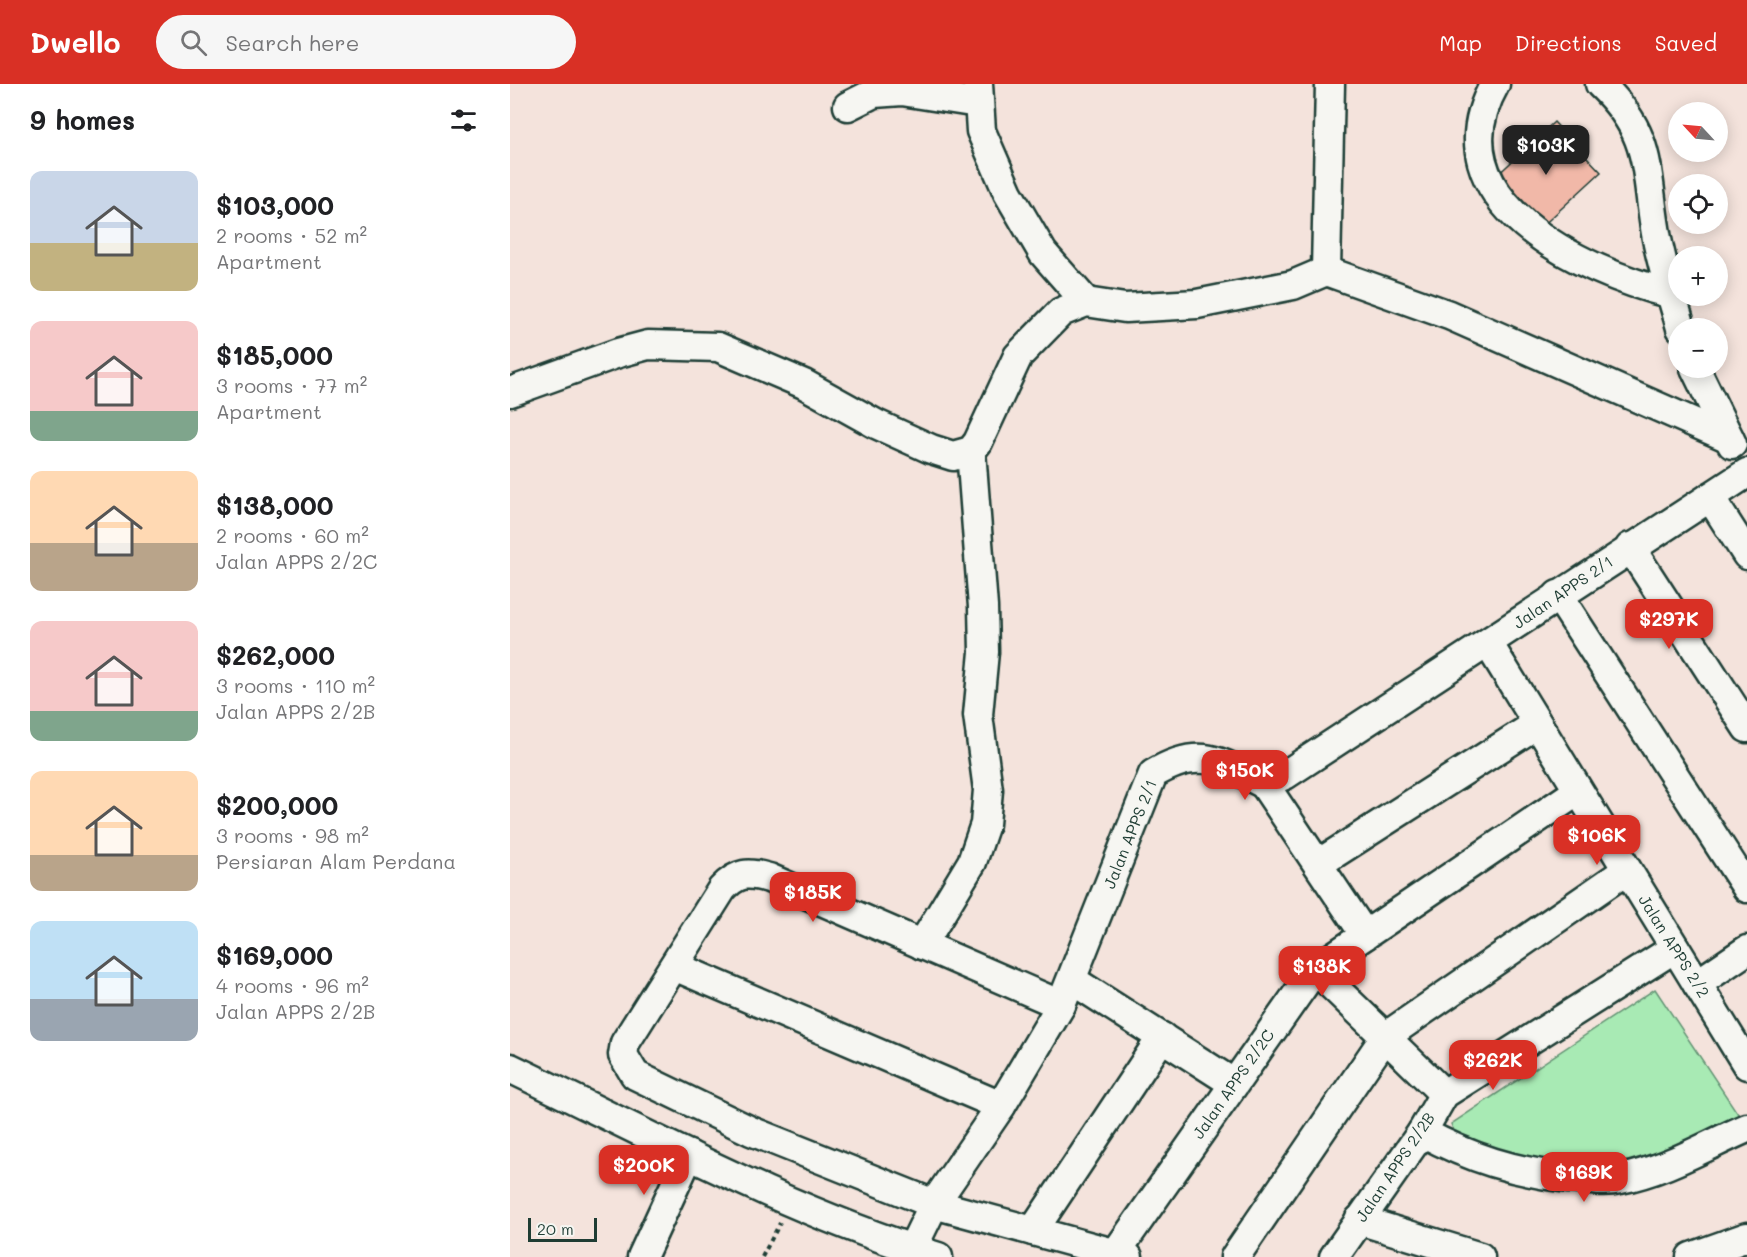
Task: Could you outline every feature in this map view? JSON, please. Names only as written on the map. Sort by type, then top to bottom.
[{"type":"street","points":[[1326,271],[1330,84]]},
{"type":"street","points":[[1495,84],[1481,112],[1480,145],[1494,188],[1523,226],[1544,241],[1607,274],[1668,293]]},
{"type":"street","points":[[1600,84],[1632,122],[1643,144],[1653,219],[1668,281]]},
{"type":"street","points":[[848,106],[874,93],[902,91],[978,94],[981,131],[1008,193],[1043,253],[1086,302]]},
{"type":"street","points":[[922,945],[972,862],[986,824],[988,790],[978,715],[984,652],[983,607],[971,451],[1018,356],[1061,312],[1086,302],[1125,308],[1197,304],[1293,285],[1326,271],[1449,315],[1729,438]]},
{"type":"street","points":[[510,393],[618,353],[648,345],[718,347],[804,384],[876,424],[931,449],[953,456],[971,451]]},
{"type":"street","points":[[1700,378],[1747,473]]},
{"type":"street","name":"Jalan APPS 2/1","points":[[925,1253],[934,1204],[1001,1106],[1067,993],[1153,774],[1169,764],[1187,759],[1213,759],[1264,784],[1285,775],[1630,547],[1747,473]]},
{"type":"street","points":[[1710,497],[1747,555]]},
{"type":"street","points":[[1630,547],[1747,728]]},
{"type":"street","points":[[1558,595],[1747,888]]},
{"type":"street","name":"Jalan APPS 2/2","points":[[1488,643],[1747,1065]]},
{"type":"street","points":[[1318,864],[1537,724]]},
{"type":"street","points":[[1264,784],[1365,935]]},
{"type":"street","name":"Jalan APPS 2/2C","points":[[1122,1255],[1233,1083],[1315,969],[1578,791]]},
{"type":"street","points":[[1235,1257],[1385,1037],[1627,870]]},
{"type":"street","points":[[1122,1255],[934,1204],[751,1131],[635,1076],[623,1055],[625,1043],[722,889],[741,873],[751,873],[770,878],[922,945],[1067,993],[1162,1037],[1233,1083]]},
{"type":"street","name":"Jalan APPS 2/2B","points":[[1334,1257],[1422,1132],[1444,1094],[1675,948]]},
{"type":"street","points":[[1697,984],[1747,950]]},
{"type":"street","points":[[674,966],[1001,1106]]},
{"type":"street","points":[[1315,969],[1444,1094]]},
{"type":"street","points":[[1033,1231],[1162,1037]]},
{"type":"street","points":[[510,1068],[689,1155],[791,1200],[925,1253]]},
{"type":"street","points":[[1422,1132],[1480,1160],[1512,1170],[1594,1181],[1618,1180],[1680,1161],[1747,1128]]},
{"type":"street","points":[[642,1257],[689,1155]]},
{"type":"street","points":[[1359,1220],[1480,1257]]},
{"type":"street","points":[[1691,1257],[1747,1237]]},
{"type":"path","points":[[762,1257],[791,1200]]},
{"type":"green space","points":[[1655,989],[1740,1117],[1691,1149],[1580,1175],[1461,1149],[1451,1124]]},
{"type":"building","points":[[1554,122],[1601,172],[1537,231],[1491,181]]}]
